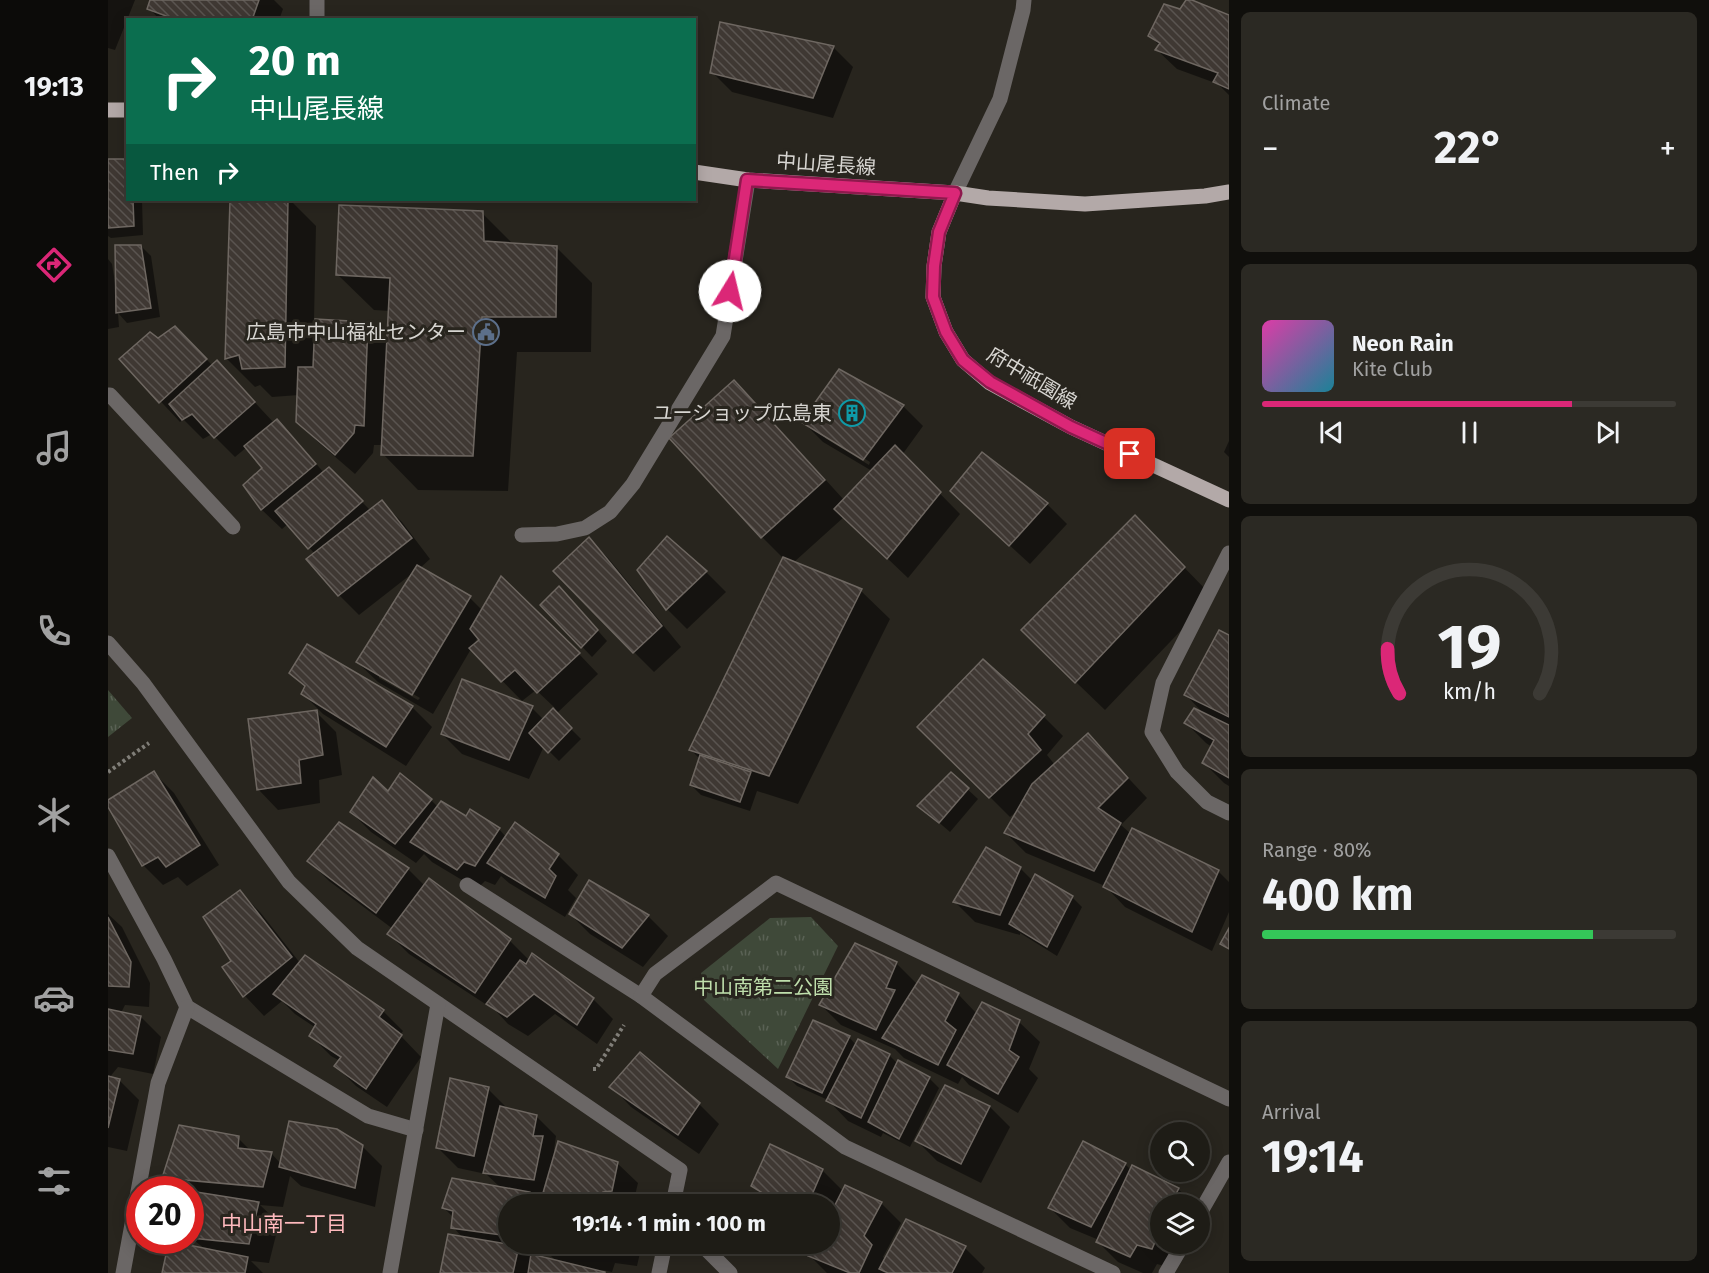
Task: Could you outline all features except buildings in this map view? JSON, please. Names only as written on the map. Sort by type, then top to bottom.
[{"type":"main road","points":[[108,110],[126,110]]},
{"type":"main road","name":"中山尾長線","points":[[696,172],[747,180],[955,193]]},
{"type":"main road","points":[[955,193],[988,198],[1085,204],[1205,196],[1229,192]]},
{"type":"main road","name":"府中祇園線","points":[[955,193],[939,232],[934,266],[933,297],[946,332],[963,360],[990,382],[1071,427],[1229,500]]},
{"type":"street","points":[[316,18],[317,0]]},
{"type":"street","points":[[955,193],[1000,99],[1024,0]]},
{"type":"street","points":[[522,535],[557,534],[585,528],[610,512],[633,484],[723,336],[747,180]]},
{"type":"street","points":[[108,394],[233,527]]},
{"type":"street","points":[[1229,553],[1163,683],[1152,732],[1177,772],[1207,802],[1229,813]]},
{"type":"street","points":[[108,643],[143,683],[289,882],[357,948],[680,1170],[675,1194]]},
{"type":"street","points":[[108,856],[164,959],[187,1007],[368,1116],[416,1130]]},
{"type":"street","points":[[641,996],[655,974],[776,883],[1229,1099]]},
{"type":"street","points":[[467,885],[641,996],[845,1147],[1113,1273]]},
{"type":"street","points":[[390,1273],[438,1004]]},
{"type":"street","points":[[123,1273],[158,1083],[187,1007]]},
{"type":"street","points":[[1210,1195],[1229,1162]]},
{"type":"street","points":[[659,1273],[663,1254]]},
{"type":"street","points":[[711,1254],[730,1273]]},
{"type":"street","points":[[1166,1273],[1177,1254]]},
{"type":"path","points":[[108,772],[174,726]]},
{"type":"path","points":[[585,1068],[596,1069],[641,996]]},
{"type":"green space","points":[[108,690],[132,718],[108,737]]},
{"type":"green space","name":"中山南第二公園","points":[[811,917],[838,946],[778,1069],[704,1000],[701,973],[770,918]]},
{"type":"place","name":"広島市中山福祉センター","points":[[486,332]]},
{"type":"place","name":"ユーショップ広島東","points":[[852,413]]},
{"type":"district","name":"中山南一丁目","points":[[284,1224]]},
{"type":"route","points":[[730,291],[747,180],[955,193],[939,232],[934,266],[933,297],[946,332],[963,360],[990,382],[1071,427],[1130,454]]}]
